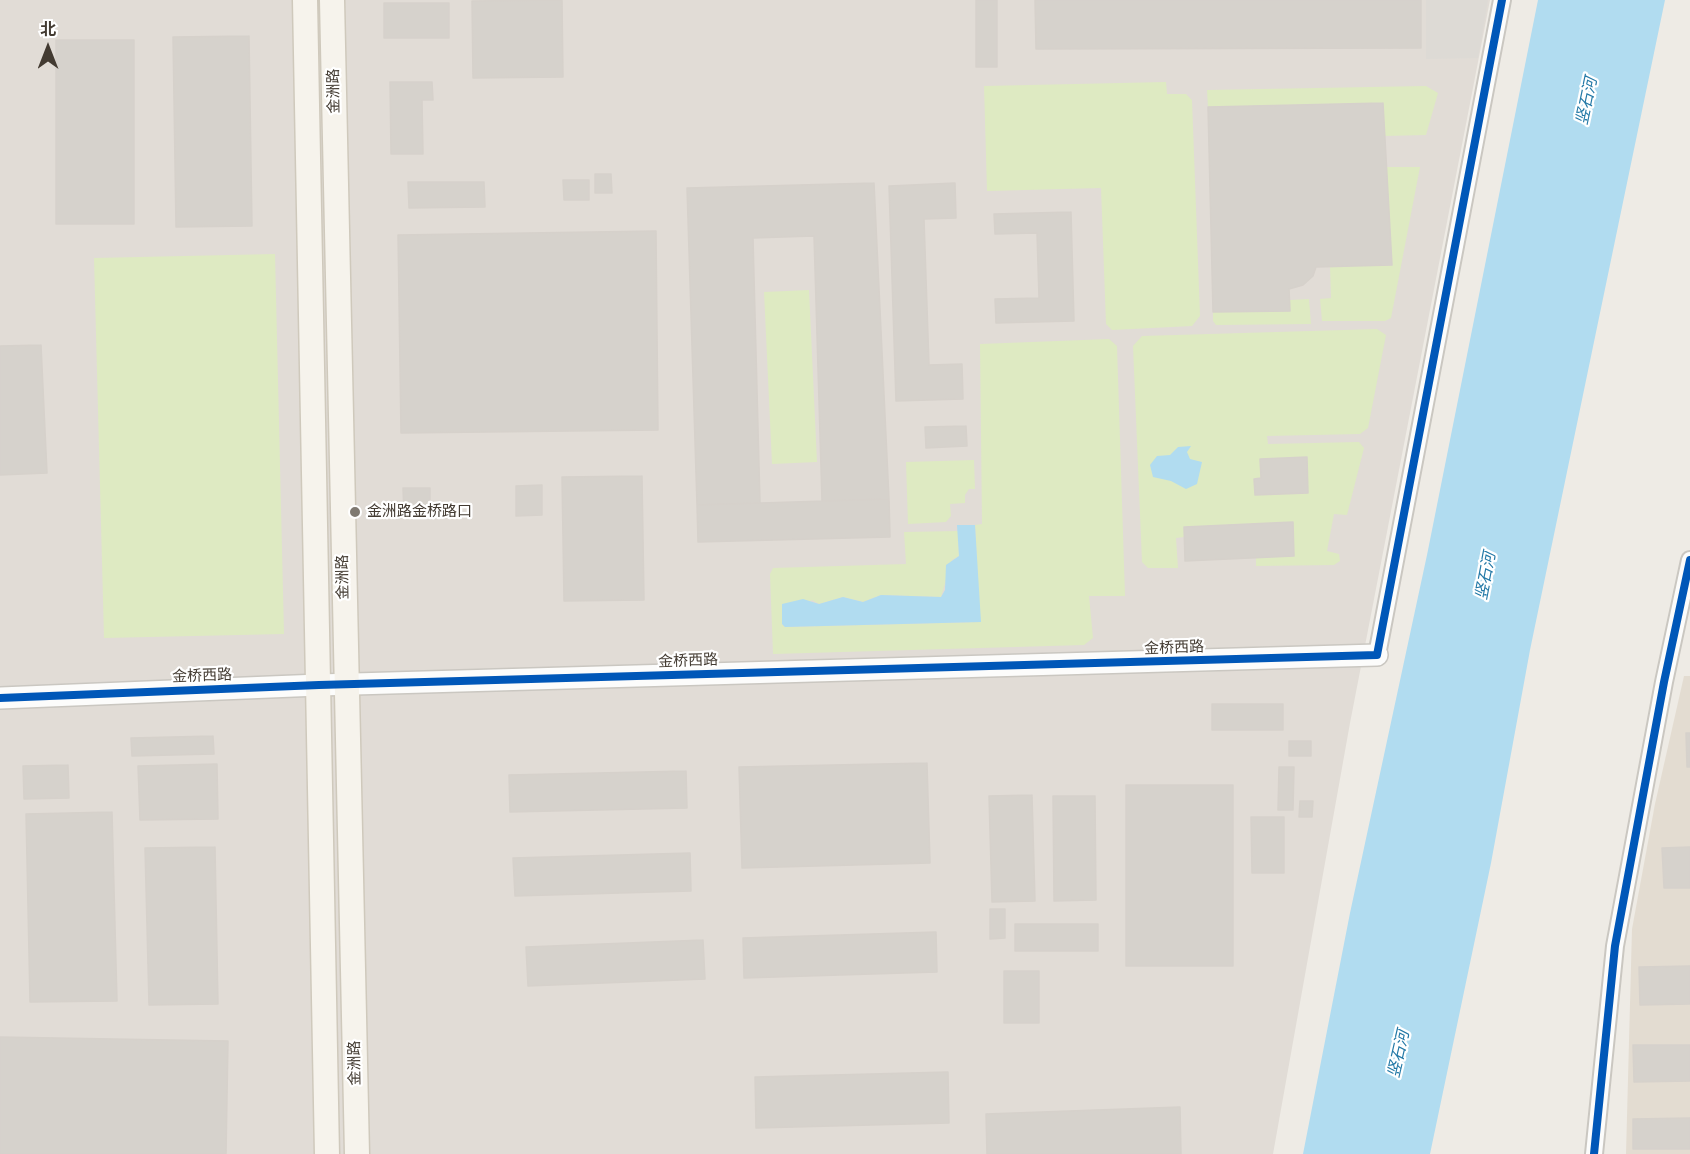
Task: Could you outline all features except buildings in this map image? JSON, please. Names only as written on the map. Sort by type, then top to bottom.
[{"type":"main road","name":"金洲路","points":[[305,0],[327,1154]]},
{"type":"main road","name":"金洲路","points":[[332,0],[357,1154]]},
{"type":"street","points":[[1377,655],[1502,0]]},
{"type":"street","points":[[1594,1154],[1615,946],[1664,682],[1690,560]]},
{"type":"street","name":"金桥西路","points":[[0,698],[346,685],[1377,655]]},
{"type":"shaded area","points":[[0,0],[1490,0],[1350,723],[1273,1154],[0,1154]]},
{"type":"shaded area","points":[[1426,0],[1488,0],[1478,58],[1426,59]]},
{"type":"shaded area","points":[[1684,676],[1690,676],[1690,1154],[1626,1154],[1632,929],[1655,804]]},
{"type":"green space","points":[[1166,82],[1167,94],[1186,94],[1192,100],[1200,316],[1192,326],[1112,330],[1106,324],[1101,188],[987,191],[984,86]]},
{"type":"green space","points":[[1426,86],[1438,93],[1426,135],[1384,136],[1382,103],[1208,107],[1207,90]]},
{"type":"green space","points":[[1386,167],[1420,167],[1391,318],[1385,321],[1322,321],[1320,299],[1331,298],[1330,266]]},
{"type":"green space","points":[[275,254],[284,634],[104,638],[94,258]]},
{"type":"green space","points":[[809,290],[817,462],[772,464],[764,292]]},
{"type":"green space","points":[[1309,299],[1311,324],[1216,325],[1213,321],[1213,312],[1290,311],[1290,300]]},
{"type":"green space","points":[[1377,329],[1386,335],[1368,428],[1360,434],[1267,436],[1268,444],[1359,442],[1364,448],[1347,515],[1334,514],[1327,551],[1339,554],[1340,561],[1334,565],[1256,566],[1256,558],[1294,556],[1292,522],[1184,527],[1184,537],[1176,538],[1178,568],[1148,568],[1142,562],[1133,346],[1142,336]]},
{"type":"green space","points":[[1109,339],[1117,346],[1125,596],[1089,596],[1093,638],[1084,645],[773,654],[770,574],[773,568],[906,564],[904,532],[958,531],[959,556],[952,560],[941,597],[881,595],[863,602],[843,597],[819,604],[812,600],[782,624],[785,627],[980,622],[975,525],[982,524],[980,344]]},
{"type":"green space","points":[[974,460],[975,489],[969,489],[965,495],[965,503],[950,504],[951,516],[946,522],[908,524],[906,462]]},
{"type":"water","name":"竖石河","points":[[1538,0],[1665,0],[1530,650],[1491,863],[1430,1154],[1303,1154],[1350,913],[1427,555]]},
{"type":"water","points":[[1191,446],[1187,452],[1190,459],[1202,462],[1197,484],[1186,489],[1171,481],[1153,477],[1150,465],[1157,456],[1170,455],[1178,447]]},
{"type":"water","points":[[957,525],[975,525],[981,622],[785,627],[782,624],[782,604],[803,599],[819,604],[843,597],[863,602],[881,595],[941,597],[945,590],[946,565],[959,556]]},
{"type":"cycle path","points":[[0,698],[319,685],[1377,655],[1502,0]]},
{"type":"cycle path","points":[[1594,1154],[1615,946],[1664,682],[1690,560]]},
{"type":"place","name":"金洲路金桥路口","points":[[355,512]]}]
